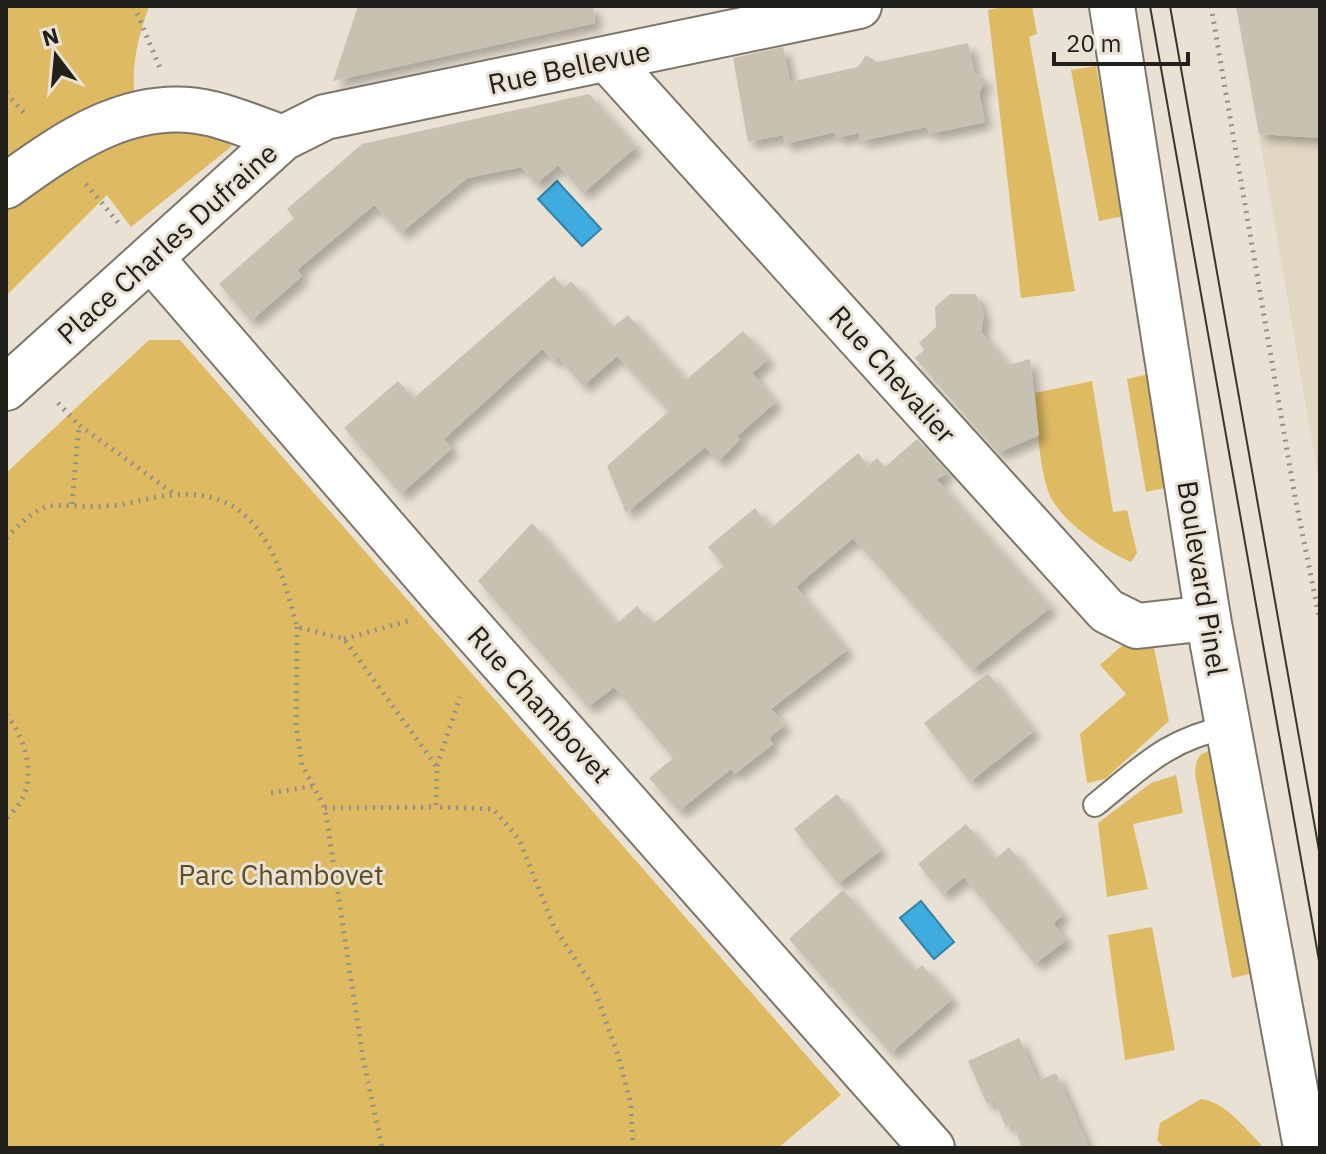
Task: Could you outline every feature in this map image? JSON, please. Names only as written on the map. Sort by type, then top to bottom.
[{"type":"street","name":"Rue Bellevue","points":[[283,138],[325,117],[859,6]]},
{"type":"street","name":"Boulevard Pinel","points":[[1112,6],[1208,618],[1229,727],[1305,1061],[1310,1138]]},
{"type":"street","name":"Rue Chevalier","points":[[607,59],[1107,611],[1137,626],[1208,618]]},
{"type":"street","name":"Place Charles Dufraine","points":[[6,186],[73,139],[105,123],[167,109],[212,114],[283,138]]},
{"type":"street","name":"Place Charles Dufraine","points":[[6,388],[137,244],[283,138]]},
{"type":"street","name":"Rue Chambovet","points":[[137,244],[445,598],[932,1148]]},
{"type":"lane","points":[[1095,805],[1163,750],[1193,734],[1229,727]]},
{"type":"path","points":[[134,6],[162,73]]},
{"type":"path","points":[[1211,6],[1295,497],[1320,621]]},
{"type":"path","points":[[100,200],[137,244]]},
{"type":"path","points":[[63,408],[79,425],[174,494]]},
{"type":"path","points":[[72,504],[79,425]]},
{"type":"path","points":[[6,538],[31,512],[47,504],[105,506],[174,494],[236,508],[259,526],[286,583],[297,627],[296,725],[302,765],[325,808],[363,1058],[382,1148]]},
{"type":"path","points":[[297,627],[344,639],[422,617],[445,598]]},
{"type":"path","points":[[344,639],[437,767]]},
{"type":"path","points":[[436,807],[437,767],[460,697]]},
{"type":"path","points":[[6,715],[15,725],[28,757],[23,797],[6,819]]},
{"type":"path","points":[[271,793],[314,786]]},
{"type":"path","points":[[325,808],[493,809],[519,839],[554,927],[594,988],[631,1104],[633,1148]]},
{"type":"shaded area","points":[[1320,6],[1320,487],[1244,47]]},
{"type":"green space","points":[[6,6],[149,6],[134,68],[141,131],[188,129],[210,134],[232,146],[131,227],[107,195],[6,296]]},
{"type":"green space","points":[[1032,6],[1037,34],[1029,37],[1075,291],[1021,298],[988,10]]},
{"type":"green space","points":[[1096,66],[1124,216],[1099,221],[1071,70]]},
{"type":"green space","name":"Parc Chambovet","points":[[149,340],[180,340],[841,1095],[778,1148],[6,1148],[6,473]]},
{"type":"green space","points":[[1149,374],[1169,487],[1146,492],[1127,379]]},
{"type":"green space","points":[[1092,381],[1113,512],[1127,510],[1137,553],[1131,562],[1108,550],[1072,523],[1053,502],[1045,479],[1035,393]]},
{"type":"green space","points":[[1125,643],[1154,648],[1169,721],[1105,779],[1087,783],[1080,734],[1126,694],[1100,665]]},
{"type":"green space","points":[[1213,750],[1254,973],[1232,978],[1195,774],[1199,758]]},
{"type":"green space","points":[[1176,775],[1183,813],[1133,824],[1148,889],[1107,897],[1098,823],[1151,783]]},
{"type":"green space","points":[[1152,927],[1175,1050],[1125,1060],[1108,935]]},
{"type":"green space","points":[[1201,1099],[1226,1110],[1261,1144],[1260,1148],[1164,1148],[1157,1140],[1160,1123]]},
{"type":"water","points":[[557,181],[601,229],[582,246],[538,199]]},
{"type":"water","points":[[921,901],[954,942],[934,959],[900,918]]},
{"type":"building","points":[[358,6],[593,6],[595,23],[333,81]]},
{"type":"building","points":[[1236,6],[1320,6],[1320,138],[1259,134]]},
{"type":"building","points":[[968,43],[974,72],[986,80],[979,93],[985,122],[929,134],[927,127],[860,141],[859,133],[836,138],[835,132],[785,144],[783,135],[748,142],[733,58],[783,47],[790,82],[858,67],[866,55],[877,62]]},
{"type":"building","points":[[589,94],[636,147],[583,193],[558,165],[536,184],[521,167],[467,178],[401,233],[374,205],[297,270],[302,276],[251,321],[219,284],[294,218],[287,209],[362,144]]},
{"type":"building","points":[[554,276],[564,288],[571,281],[613,327],[628,315],[686,380],[743,331],[768,359],[752,373],[776,402],[737,436],[740,440],[718,461],[705,447],[626,513],[607,466],[669,411],[617,356],[583,386],[558,357],[553,360],[542,349],[444,439],[452,448],[401,494],[344,428],[398,381],[414,398]]},
{"type":"building","points":[[950,294],[976,294],[984,315],[981,332],[1009,365],[1030,359],[1039,435],[998,453],[915,358],[924,350],[919,343],[936,327],[935,307]]},
{"type":"building","points":[[917,439],[949,473],[936,479],[1051,607],[972,670],[853,538],[796,587],[847,650],[771,709],[785,725],[769,738],[773,744],[735,774],[731,769],[679,811],[649,778],[673,758],[614,687],[588,707],[478,581],[532,523],[617,624],[637,606],[653,624],[724,566],[708,547],[755,508],[771,528],[858,453],[868,466],[877,458],[885,467]]},
{"type":"building","points":[[988,673],[1034,731],[970,782],[924,723]]},
{"type":"building","points":[[837,794],[881,850],[838,884],[794,829]]},
{"type":"building","points":[[966,824],[995,859],[1009,847],[1063,915],[1053,923],[1066,940],[1035,964],[964,877],[943,894],[918,864]]},
{"type":"building","points":[[843,890],[915,971],[922,965],[952,999],[891,1053],[789,939]]},
{"type":"building","points":[[1019,1038],[1038,1081],[1056,1073],[1089,1148],[1022,1148],[1013,1124],[1006,1127],[995,1101],[987,1104],[968,1061]]},
{"type":"tram line","points":[[1150,6],[1320,966]]},
{"type":"tram line","points":[[1170,6],[1320,856]]}]
